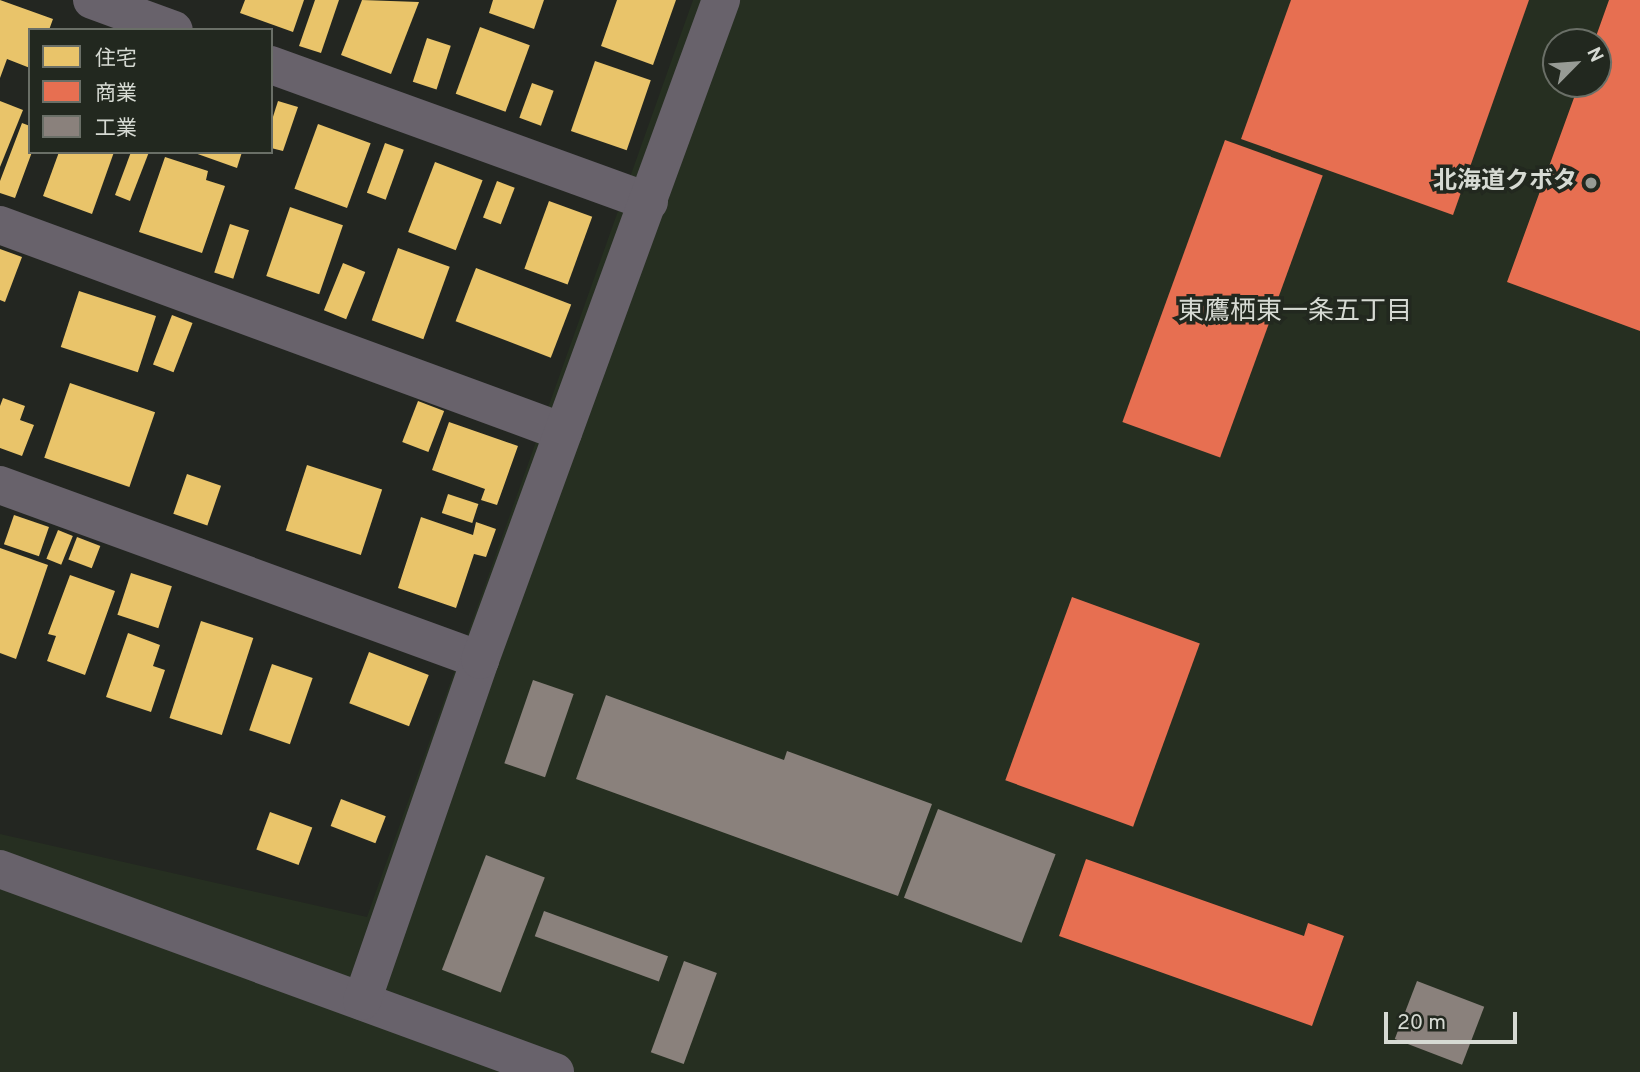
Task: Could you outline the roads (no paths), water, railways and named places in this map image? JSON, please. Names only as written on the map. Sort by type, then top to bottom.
[{"type":"street","points":[[92,0],[169,28]]},
{"type":"street","points":[[362,1001],[480,660],[722,0]]},
{"type":"street","points":[[273,66],[649,202]]},
{"type":"street","points":[[0,225],[564,432]]},
{"type":"street","points":[[0,485],[480,660]]},
{"type":"street","points":[[0,869],[555,1072]]},
{"type":"place","name":"北海道クボタ","points":[[1591,183]]},
{"type":"district","name":"東鷹栖東一条五丁目","points":[[1295,313]]}]
